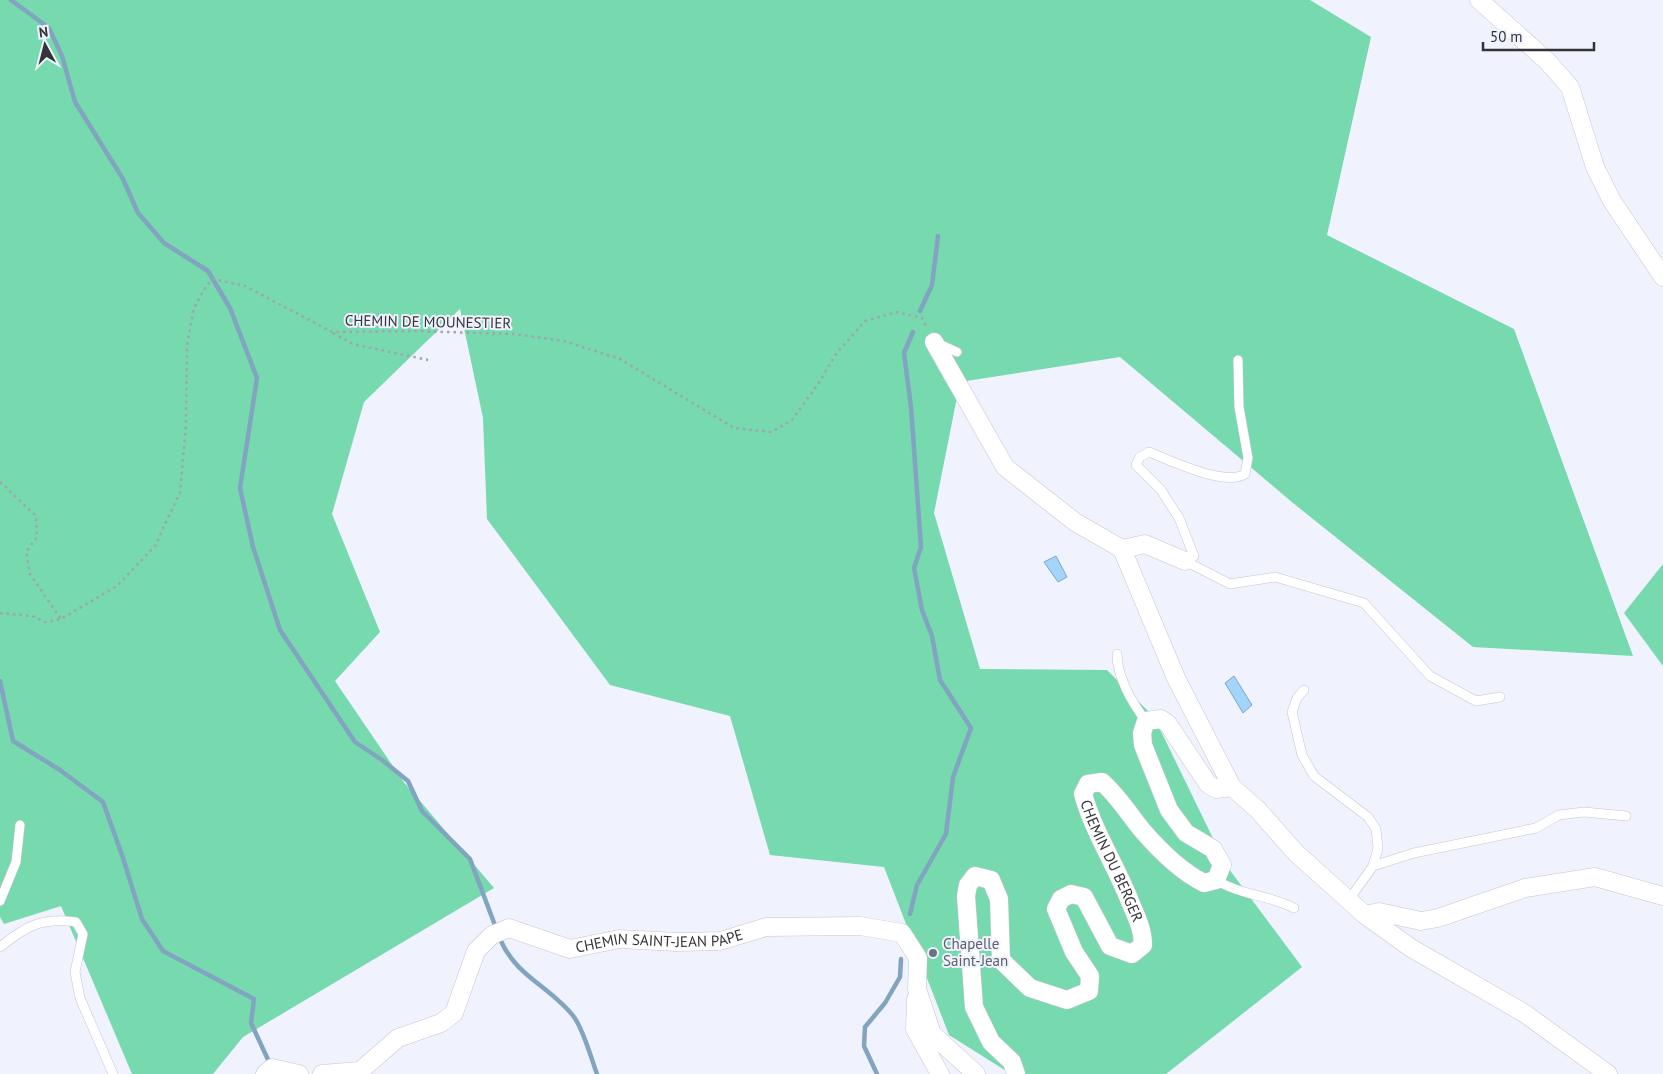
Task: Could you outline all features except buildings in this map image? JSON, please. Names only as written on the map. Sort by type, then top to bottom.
[{"type":"street","points":[[1479,0],[1547,61],[1570,87],[1595,167],[1612,201],[1663,277]]},
{"type":"street","points":[[934,342],[1005,467],[1075,522],[1122,549],[1176,678],[1232,787],[1258,810],[1296,853],[1365,916],[1411,948],[1524,1013],[1608,1074]]},
{"type":"street","points":[[1122,549],[1144,544],[1185,561]]},
{"type":"street","points":[[1216,880],[1222,865],[1213,849],[1186,833],[1169,810],[1149,763],[1142,733],[1146,721],[1161,719],[1168,724],[1208,784],[1216,789],[1232,787]]},
{"type":"street","name":"CHEMIN DU BERGER","points":[[1016,1074],[1012,1062],[991,1042],[974,1007],[966,896],[968,885],[975,876],[991,880],[999,900],[1001,960],[1030,988],[1067,1000],[1090,991],[1090,976],[1074,952],[1056,909],[1061,899],[1072,894],[1084,898],[1110,946],[1132,954],[1143,945],[1143,933],[1123,883],[1089,814],[1083,794],[1088,784],[1102,782],[1112,791],[1144,832],[1184,873],[1204,883],[1216,880]]},
{"type":"street","points":[[1365,916],[1379,912],[1421,921],[1438,918],[1525,888],[1595,878],[1663,896]]},
{"type":"street","name":"CHEMIN SAINT-JEAN PAPE","points":[[322,1074],[360,1071],[398,1038],[441,1023],[454,1013],[476,951],[492,935],[509,928],[570,949],[618,939],[677,942],[720,940],[766,927],[860,926],[902,933],[918,958],[917,989],[932,1034],[976,1074]]},
{"type":"street","points":[[917,989],[914,1029],[940,1074]]},
{"type":"street","points":[[265,1074],[272,1068],[276,1068],[299,1074]]},
{"type":"lane","points":[[934,342],[957,352]]},
{"type":"lane","points":[[1185,561],[1194,556],[1178,518],[1161,490],[1136,465],[1140,457],[1149,452],[1209,474],[1231,479],[1245,474],[1248,458],[1239,407],[1238,360]]},
{"type":"lane","points":[[1185,561],[1230,584],[1275,577],[1364,603],[1430,676],[1476,702],[1500,697]]},
{"type":"lane","points":[[1117,654],[1117,665],[1120,674],[1136,707],[1146,721]]},
{"type":"lane","points":[[1304,690],[1297,698],[1292,712],[1302,755],[1314,776],[1368,817],[1376,829],[1378,848],[1373,866],[1348,901]]},
{"type":"lane","points":[[1373,866],[1414,852],[1536,828],[1559,815],[1584,812],[1626,816]]},
{"type":"lane","points":[[0,901],[16,862],[20,825]]},
{"type":"lane","points":[[1216,880],[1228,888],[1282,902],[1294,908]]},
{"type":"lane","points":[[0,947],[31,924],[55,919],[76,922],[83,934],[75,972],[80,998],[113,1074]]},
{"type":"path","name":"CHEMIN DE MOUNESTIER","points":[[61,619],[117,586],[155,546],[180,492],[186,425],[187,345],[194,308],[206,286],[213,279],[245,286],[332,332],[514,334],[564,341],[620,359],[734,428],[771,432],[792,420],[818,384],[836,354],[865,321],[897,312],[922,318],[934,342]]},
{"type":"path","points":[[332,332],[353,344],[428,360]]},
{"type":"path","points":[[0,482],[36,516],[37,537],[26,552],[30,574],[61,619],[45,622],[32,616],[0,613]]},
{"type":"green space","points":[[0,0],[1310,0],[1371,37],[1327,235],[1514,329],[1633,656],[1473,647],[1293,503],[1120,357],[960,382],[934,513],[980,669],[1107,670],[1154,717],[1226,865],[1302,967],[1166,1074],[1011,1074],[949,1035],[884,867],[770,855],[730,716],[610,685],[487,519],[483,418],[460,309],[364,402],[332,514],[380,632],[335,681],[403,781],[494,888],[243,1037],[213,1074],[132,1074],[61,906],[4,924],[0,917]]},
{"type":"green space","points":[[1663,564],[1663,666],[1624,613]]},
{"type":"water","points":[[1056,556],[1067,577],[1058,582],[1044,562]]},
{"type":"water","points":[[1234,676],[1252,705],[1243,713],[1225,683]]},
{"type":"waterway","points":[[11,0],[49,28],[62,56],[75,102],[123,179],[138,213],[164,243],[208,271],[230,308],[257,378],[240,488],[253,547],[280,630],[355,742],[382,760],[408,781],[422,811],[470,859],[496,928]]},
{"type":"waterway","points":[[920,311],[932,285],[938,236]]},
{"type":"waterway","points":[[910,914],[917,885],[946,834],[953,777],[971,728],[940,680],[932,636],[922,610],[914,568],[921,547],[911,407],[904,353],[913,332]]},
{"type":"waterway","points":[[0,681],[13,741],[60,770],[103,802],[142,919],[163,951],[254,999],[251,1023],[270,1064]]},
{"type":"waterway","points":[[501,941],[516,964],[574,1017],[584,1037],[597,1074]]},
{"type":"waterway","points":[[877,1074],[864,1046],[865,1027],[885,1003],[900,977],[901,959]]},
{"type":"place","name":"Chapelle Saint-Jean","points":[[933,953]]}]
